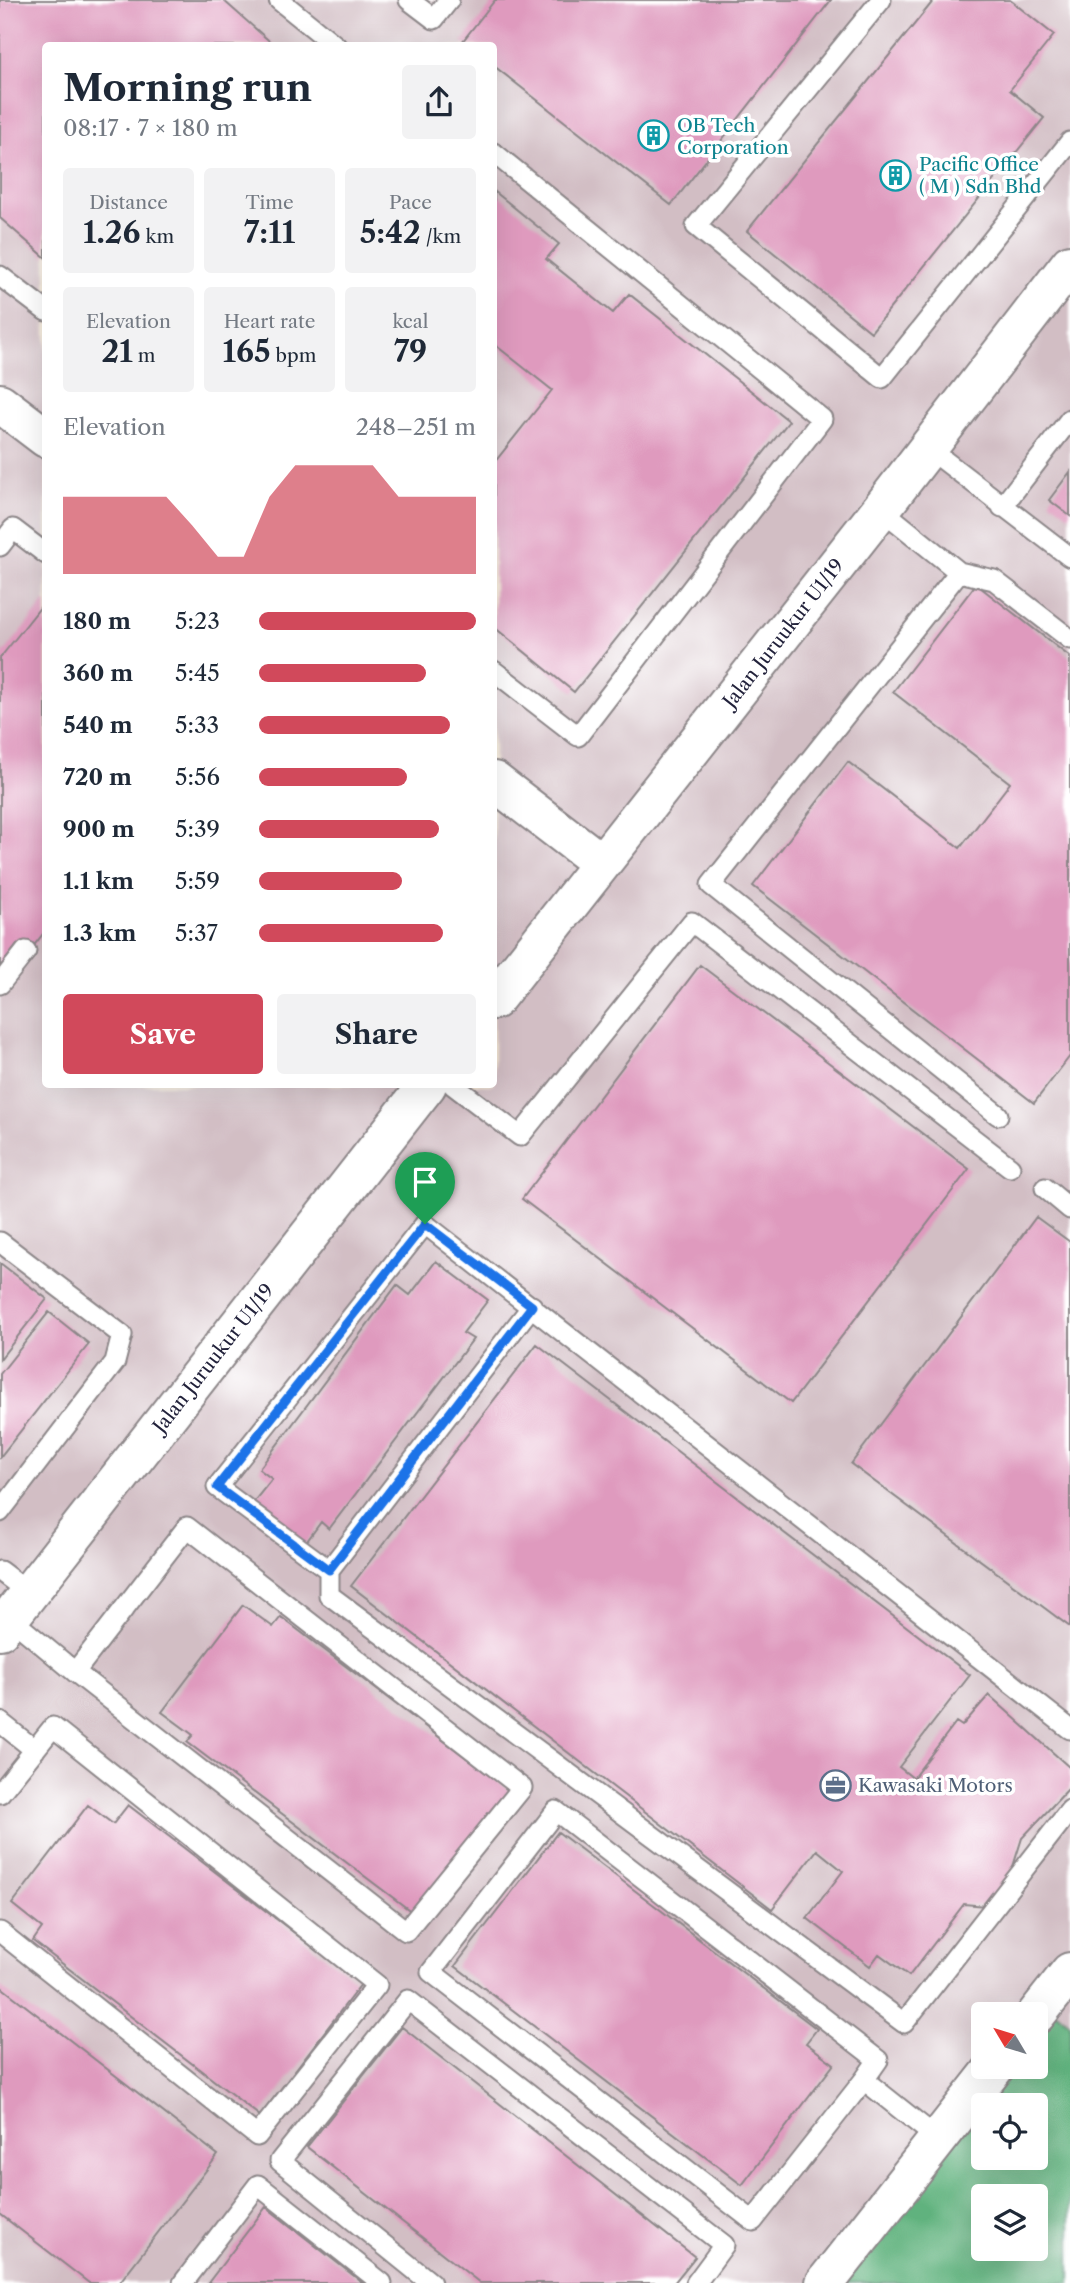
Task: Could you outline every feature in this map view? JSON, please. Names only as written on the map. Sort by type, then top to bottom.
[{"type":"street","name":"Jalan Juruukur U1/19","points":[[497,996],[881,509],[1070,264]]},
{"type":"street","points":[[0,403],[42,435]]},
{"type":"street","points":[[497,783],[601,863]]},
{"type":"street","name":"Jalan Juruukur U1/19","points":[[10,1603],[425,1088]]},
{"type":"street","points":[[1046,2002],[1070,1972]]},
{"type":"street","points":[[825,2283],[986,2079]]},
{"type":"lane","points":[[279,0],[331,42]]},
{"type":"lane","points":[[409,0],[434,19],[449,0]]},
{"type":"lane","points":[[881,0],[696,226],[882,378],[1070,142]]},
{"type":"lane","points":[[497,155],[822,419],[578,736],[497,673]]},
{"type":"lane","points":[[0,276],[42,308]]},
{"type":"lane","points":[[1002,506],[1070,419]]},
{"type":"lane","points":[[928,448],[1070,557]]},
{"type":"lane","points":[[881,509],[959,572],[994,580],[1070,639]]},
{"type":"lane","points":[[0,546],[13,529],[42,551]]},
{"type":"lane","points":[[959,572],[711,885],[998,1115]]},
{"type":"lane","points":[[457,1088],[520,1136],[692,922],[1010,1167]]},
{"type":"lane","points":[[0,985],[26,951]]},
{"type":"lane","points":[[1045,1188],[1070,1209]]},
{"type":"lane","points":[[329,1570],[217,1487],[425,1224],[1070,1729]]},
{"type":"lane","points":[[0,1242],[122,1335],[115,1362],[0,1512]]},
{"type":"lane","points":[[532,1306],[329,1570],[329,1595],[904,2023],[1070,1810]]},
{"type":"lane","points":[[10,1603],[75,1672],[406,1931],[522,1788],[187,1527],[75,1672]]},
{"type":"lane","points":[[0,1722],[34,1750]]},
{"type":"lane","points":[[0,1793],[53,1727],[377,1984],[257,2136],[0,1932]]},
{"type":"lane","points":[[556,1811],[878,2060],[864,2080],[753,2221],[431,1972],[556,1811]]},
{"type":"lane","points":[[431,2283],[280,2161],[408,2000],[724,2245],[696,2283]]},
{"type":"lane","points":[[864,2080],[938,2139]]},
{"type":"lane","points":[[183,2283],[258,2185],[382,2283]]},
{"type":"shaded area","points":[[0,0],[1070,0],[1070,2283],[0,2283]]},
{"type":"green space","points":[[1055,2011],[1070,2023],[1070,2283],[843,2283],[971,2118],[971,2170],[1048,2170],[1048,2093],[991,2093],[1002,2079],[1048,2079],[1048,2020]]},
{"type":"building","points":[[0,0],[223,0],[270,42],[42,42],[42,255],[0,218]]},
{"type":"building","name":"OB Tech Corporation","points":[[495,0],[831,0],[671,205],[497,68],[497,42],[462,42]]},
{"type":"building","name":"Pacific Office ( M ) Sdn Bhd","points":[[934,0],[1010,0],[1054,35],[1010,90],[1044,118],[871,332],[747,231]]},
{"type":"building","points":[[497,193],[559,244],[546,259],[613,313],[629,294],[789,421],[574,692],[497,629],[497,459],[552,390],[497,346]]},
{"type":"building","points":[[1070,472],[1070,516],[1049,500]]},
{"type":"building","points":[[976,584],[1070,657],[1070,1056],[1034,1103],[753,886],[848,762],[960,848],[1010,783],[893,692]]},
{"type":"building","points":[[42,605],[42,935],[28,953],[17,945],[0,967],[0,658]]},
{"type":"building","points":[[700,965],[969,1169],[791,1403],[522,1199]]},
{"type":"building","points":[[1036,1217],[1070,1242],[1070,1627],[851,1464]]},
{"type":"building","points":[[436,1261],[488,1300],[463,1333],[473,1339],[329,1529],[321,1522],[304,1545],[251,1505],[272,1479],[259,1469],[397,1285],[410,1295]]},
{"type":"building","points":[[0,1263],[47,1299],[0,1359]]},
{"type":"building","points":[[49,1312],[89,1344],[0,1457],[0,1374]]},
{"type":"building","points":[[537,1344],[970,1675],[899,1767],[913,1778],[956,1722],[962,1726],[989,1695],[1070,1768],[1070,1787],[1022,1838],[1005,1892],[986,1906],[964,1904],[909,1976],[879,1954],[870,1966],[807,1918],[843,1871],[817,1850],[772,1909],[351,1586]]},
{"type":"building","points":[[243,1605],[273,1627],[281,1617],[510,1791],[416,1915],[187,1742],[193,1735],[162,1712]]},
{"type":"building","points":[[88,1805],[113,1824],[128,1805],[361,1984],[260,2116],[33,1941],[42,1928],[12,1904]]},
{"type":"building","points":[[558,1832],[817,2029],[806,2043],[834,2064],[742,2185],[455,1966]]},
{"type":"building","points":[[0,1986],[218,2155],[119,2283],[89,2283],[0,2214]]},
{"type":"building","points":[[402,2027],[695,2257],[674,2283],[480,2283],[307,2147]]},
{"type":"building","points":[[266,2207],[363,2283],[208,2283]]},
{"type":"place","name":"OB Tech Corporation","points":[[654,136]]},
{"type":"place","name":"Pacific Office ( M ) Sdn Bhd","points":[[896,175]]},
{"type":"place","name":"Kawasaki Motors","points":[[835,1785]]},
{"type":"route","points":[[425,1224],[532,1306],[329,1570],[217,1487],[425,1224]]}]
